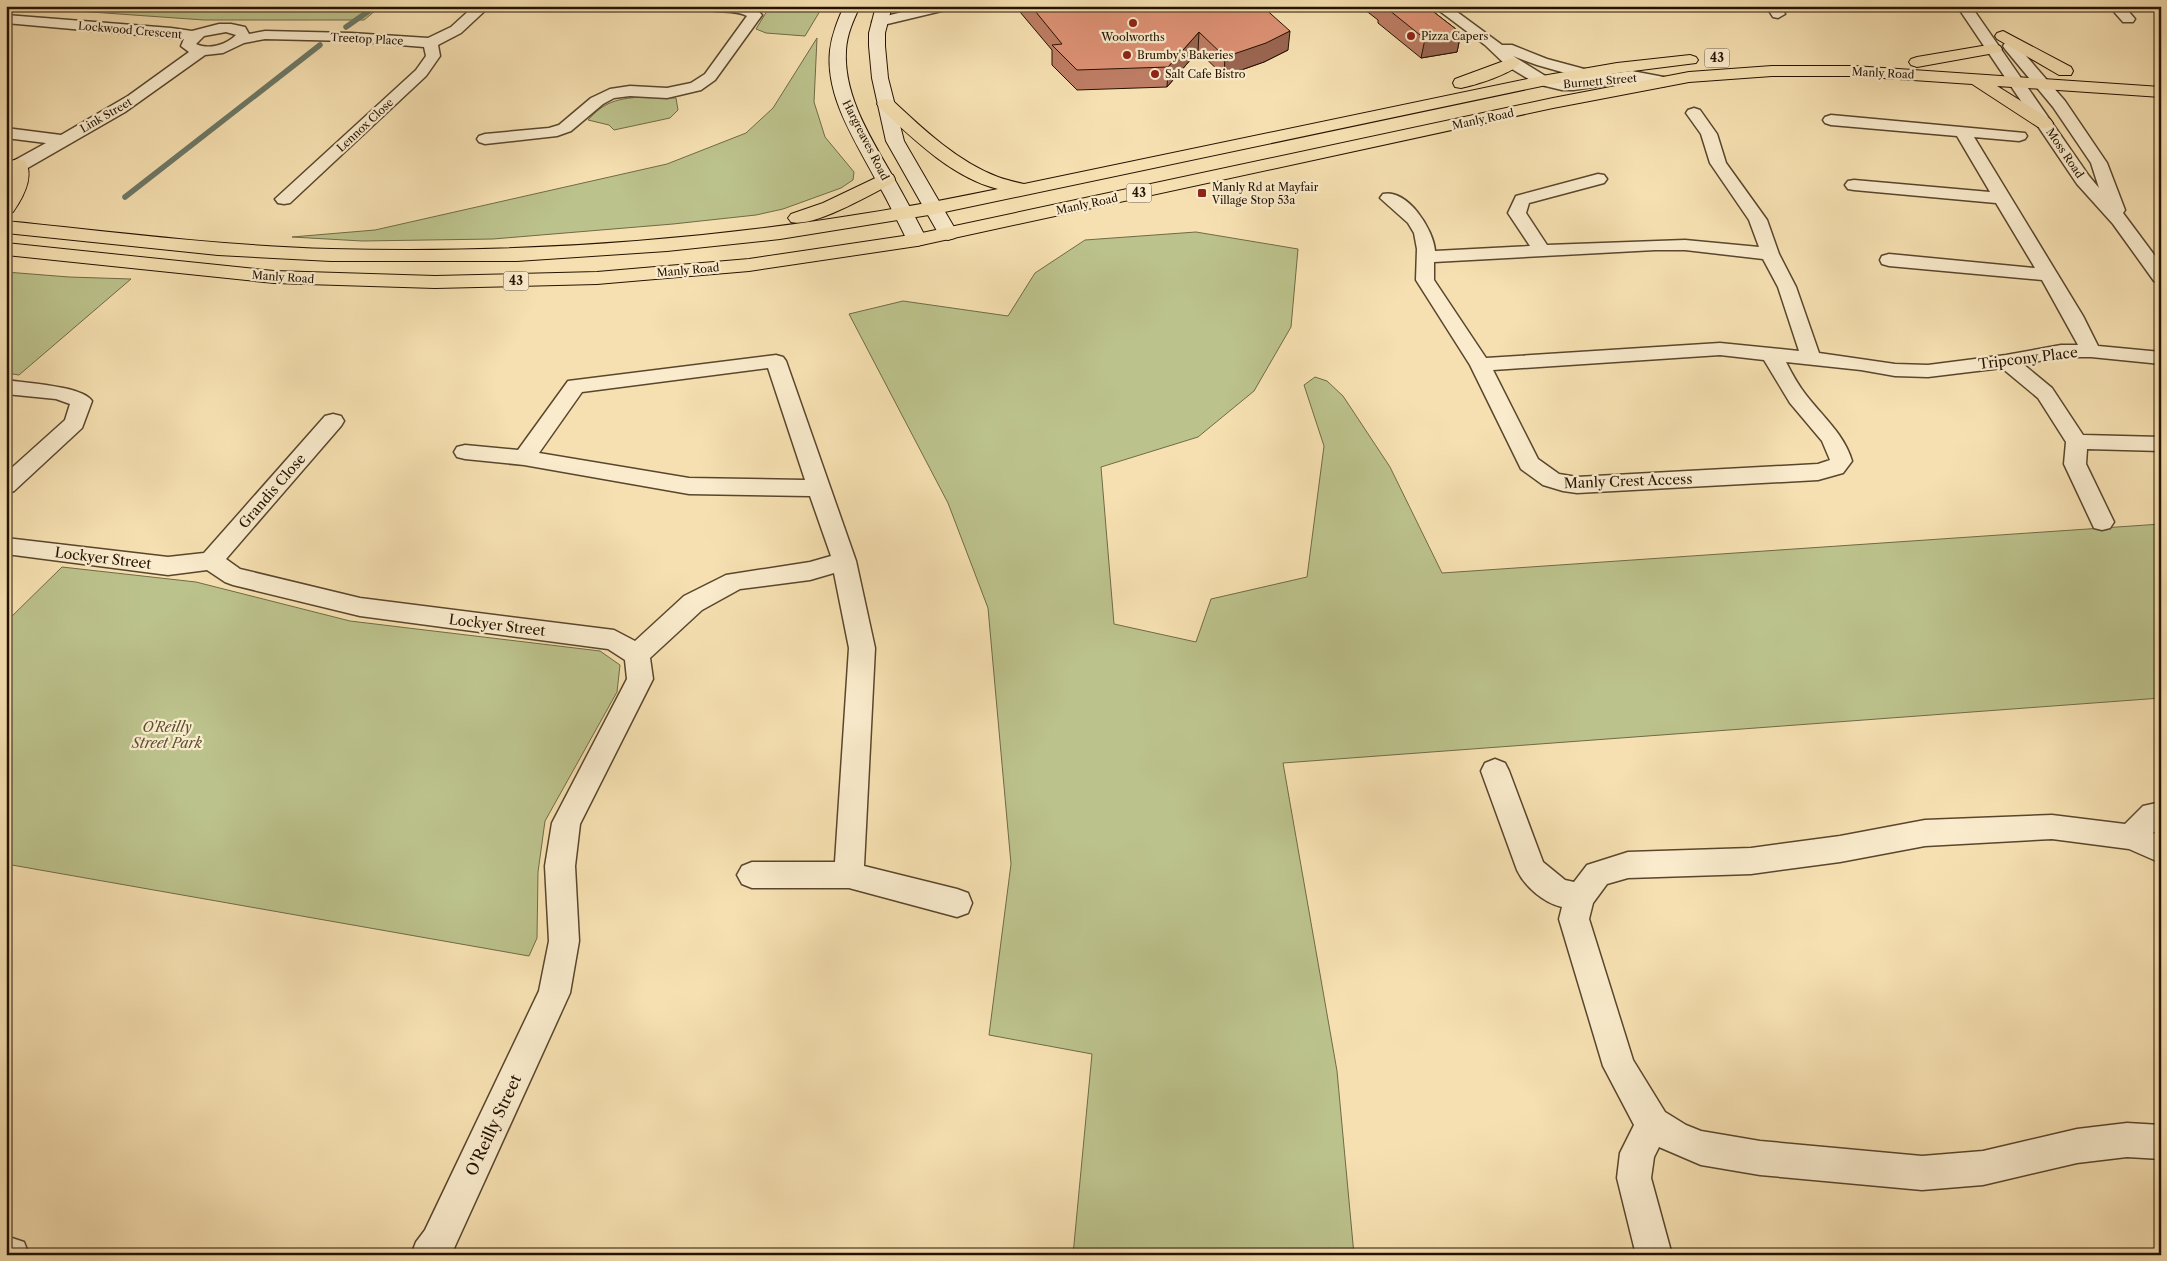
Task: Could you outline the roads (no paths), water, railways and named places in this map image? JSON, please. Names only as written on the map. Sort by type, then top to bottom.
[{"type":"main road","name":"Hargreaves Road","points":[[852,6],[841,31],[838,46],[838,64],[843,96],[917,240]]},
{"type":"main road","name":"Hargreaves Road","points":[[882,14],[877,46],[880,78],[895,141],[935,208],[948,234]]},
{"type":"main road","points":[[1917,62],[1997,37],[2065,72]]},
{"type":"main road","name":"Manly Road","points":[[1739,58],[1833,57],[1917,62],[2011,75],[2041,83],[2161,92]]},
{"type":"main road","name":"Manly Road","points":[[6,227],[267,253],[430,257],[570,252],[667,245],[780,233],[904,214],[1583,73],[1652,63],[1701,59]]},
{"type":"main road","points":[[1403,110],[1427,94],[1512,64]]},
{"type":"main road","name":"Manly Road","points":[[7,250],[274,277],[444,282],[588,278],[688,271],[808,258],[917,240],[1664,81],[1717,74],[1815,70],[1974,79],[2011,75],[2028,69],[2161,78]]},
{"type":"main road","points":[[1974,79],[2044,123]]},
{"type":"main road","points":[[2058,104],[2137,90]]},
{"type":"main road","points":[[886,104],[918,135],[982,176],[1000,184],[1025,190]]},
{"type":"main road","points":[[6,208],[17,192],[12,169]]},
{"type":"main road","points":[[570,252],[608,239],[787,221],[830,207],[886,180]]},
{"type":"street","points":[[430,43],[456,30],[483,6]]},
{"type":"street","points":[[485,139],[552,133],[565,128],[596,101],[610,94],[630,91],[667,93],[696,87],[710,77],[755,15],[752,12],[740,9],[708,6]]},
{"type":"street","points":[[920,6],[943,7]]},
{"type":"street","name":"Burnett Street","points":[[1440,6],[1490,42],[1512,64],[1542,81],[1574,85],[1632,76],[1664,81]]},
{"type":"street","points":[[1964,6],[1997,37]]},
{"type":"street","points":[[2116,6],[2128,19]]},
{"type":"street","points":[[882,14],[943,7]]},
{"type":"street","name":"Lockwood Crescent","points":[[6,19],[171,32],[195,36]]},
{"type":"street","points":[[202,50],[193,49],[188,46],[189,41],[195,36],[212,30],[231,28],[242,32],[239,40]]},
{"type":"street","name":"Treetop Place","points":[[202,50],[226,47],[239,40],[265,35],[351,37],[430,43]]},
{"type":"street","name":"Moss Road","points":[[1997,37],[2041,83],[2099,163],[2109,186],[2119,220]]},
{"type":"street","name":"Moss Road","points":[[1997,37],[2011,75],[2083,180],[2119,220],[2161,277]]},
{"type":"street","name":"Burnett Street","points":[[1490,42],[1542,62],[1583,73]]},
{"type":"street","name":"Lennox Close","points":[[284,200],[421,73],[433,56],[430,43]]},
{"type":"street","name":"Link Street","points":[[12,169],[90,126],[141,95],[202,50]]},
{"type":"street","points":[[1694,113],[1709,134],[1718,163],[1758,220],[1770,254],[1787,287],[1811,358]]},
{"type":"street","points":[[1831,120],[2018,136]]},
{"type":"street","points":[[1962,131],[2073,316],[2091,351]]},
{"type":"street","points":[[6,134],[62,140]]},
{"type":"street","points":[[1542,251],[1517,213],[1518,206],[1522,200],[1598,180]]},
{"type":"street","points":[[1854,185],[2002,198]]},
{"type":"street","name":"Manly Crest Access","points":[[1388,198],[1414,218],[1423,233],[1426,248],[1423,270],[1425,280],[1480,365],[1529,464],[1542,475],[1559,484],[1577,485],[1818,472],[1835,468],[1842,461],[1839,449],[1797,398],[1772,355]]},
{"type":"street","points":[[1425,257],[1655,245],[1685,245],[1770,254]]},
{"type":"street","points":[[1889,260],[2048,275]]},
{"type":"street","name":"Tripcony Place","points":[[1480,365],[1720,350],[1811,358],[1896,370],[1928,371],[2006,361],[2062,351],[2091,351],[2161,358]]},
{"type":"street","points":[[524,458],[575,386],[776,361],[844,561],[862,648],[849,875]]},
{"type":"street","points":[[2006,361],[2045,393],[2077,442],[2075,464],[2102,522]]},
{"type":"street","points":[[6,387],[58,393],[82,401],[74,423],[6,486]]},
{"type":"street","name":"Grandis Close","points":[[211,561],[332,421]]},
{"type":"street","points":[[2077,442],[2161,444]]},
{"type":"street","points":[[465,452],[524,458],[690,486],[820,488]]},
{"type":"street","name":"Lockyer Street","points":[[6,546],[168,566],[211,561],[233,576],[360,607],[614,640],[637,655]]},
{"type":"street","points":[[637,655],[693,603],[735,582],[810,571],[844,561]]},
{"type":"street","name":"O'Reilly Street","points":[[429,1255],[438,1243],[554,993],[564,941],[560,866],[566,824],[640,679],[637,655]]},
{"type":"street","points":[[1495,771],[1532,870],[1557,892],[1580,897]]},
{"type":"street","points":[[2132,837],[2153,815],[2161,814]]},
{"type":"street","points":[[2161,850],[2132,837],[2052,827],[1925,833],[1840,849],[1750,861],[1628,865],[1597,874],[1580,897],[1574,919],[1620,1066],[1636,1098],[1653,1124],[1676,1140],[1726,1153],[1922,1173],[1983,1168],[2077,1146],[2127,1140],[2161,1142]]},
{"type":"street","points":[[752,875],[849,875],[957,903]]},
{"type":"street","points":[[1653,1124],[1636,1153],[1634,1178],[1654,1255]]},
{"type":"street","points":[[6,1254],[11,1255]]},
{"type":"waterway","points":[[346,27],[376,6]]},
{"type":"waterway","points":[[125,197],[320,45]]},
{"type":"place","name":"Woolworths","points":[[1133,23]]},
{"type":"place","name":"Pizza Capers","points":[[1411,36]]},
{"type":"place","name":"Brumby's Bakeries","points":[[1127,55]]},
{"type":"place","name":"Salt Cafe Bistro","points":[[1155,74]]},
{"type":"place","name":"Manly Rd at Mayfair Village Stop 53a","points":[[1202,193]]},
{"type":"park label","name":"O'Reilly Street Park","points":[[167,736]]}]
